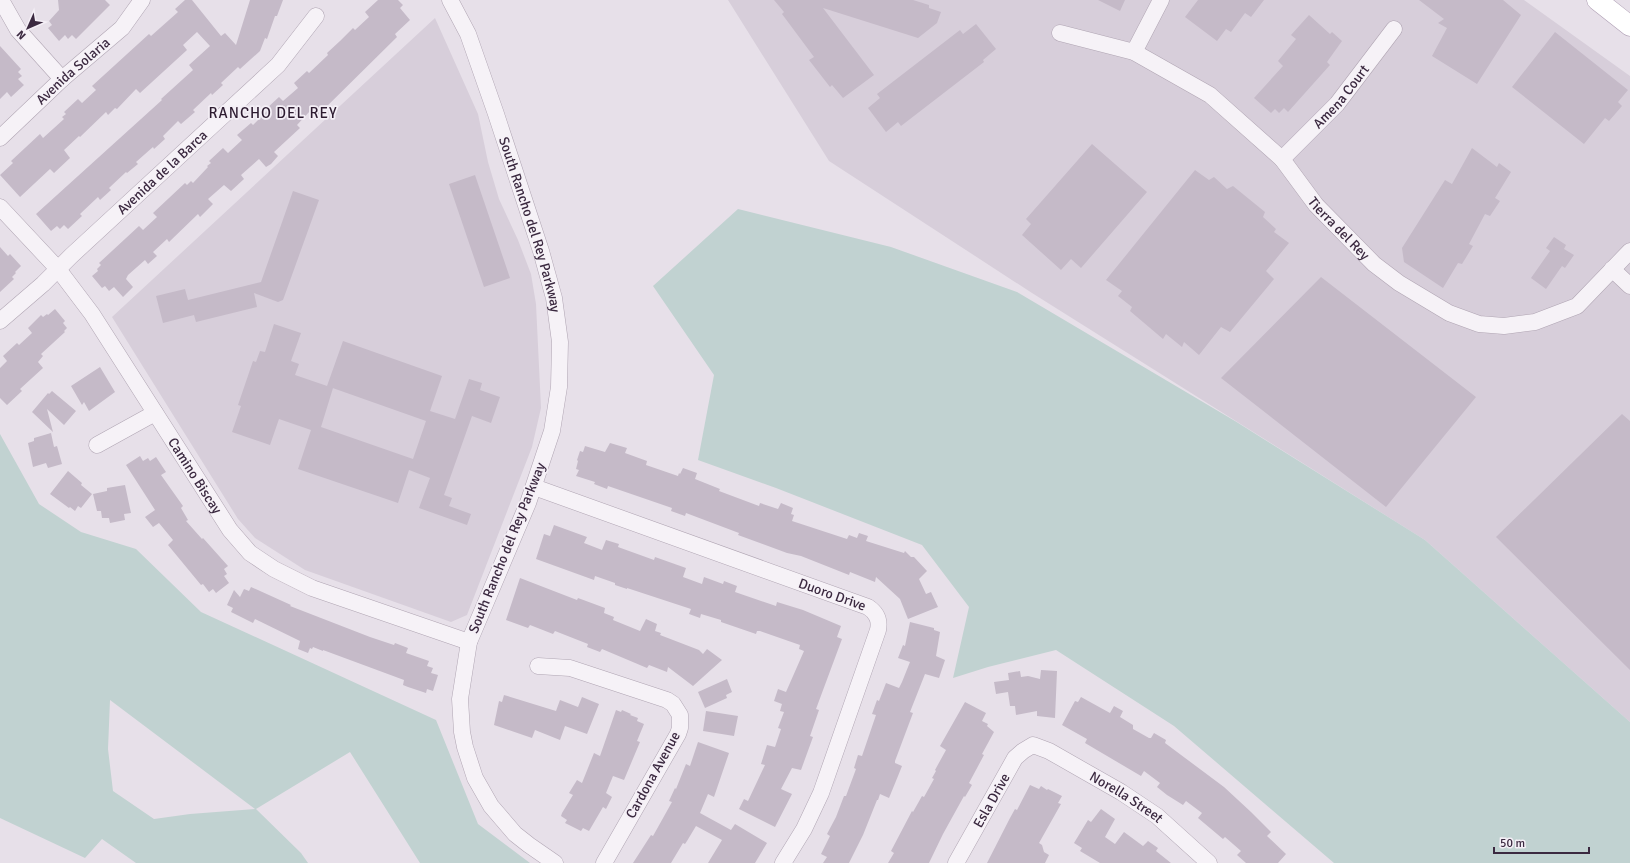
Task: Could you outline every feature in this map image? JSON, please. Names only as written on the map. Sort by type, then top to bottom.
[{"type":"main road","points":[[1597,0],[1630,26]]},
{"type":"street","points":[[1,0],[18,30],[62,79]]},
{"type":"street","name":"Avenida Solaria","points":[[0,138],[62,79],[122,28],[142,0]]},
{"type":"street","name":"South Rancho del Rey Parkway","points":[[450,0],[468,34],[494,107],[541,251],[554,298],[560,342],[559,387],[552,431],[534,488],[470,642],[460,699],[460,716],[465,747],[471,768],[483,792],[502,820],[529,845],[555,863]]},
{"type":"street","points":[[1134,52],[1161,0]]},
{"type":"street","name":"Avenida de la Barca","points":[[0,321],[43,284],[278,65],[316,16]]},
{"type":"street","name":"Amena Court","points":[[1282,159],[1337,104],[1394,29]]},
{"type":"street","name":"Tierra del Rey","points":[[1060,33],[1134,52],[1210,95],[1282,159],[1316,205],[1374,264],[1399,283],[1449,313],[1479,324],[1504,326],[1535,322],[1577,306],[1630,251]]},
{"type":"street","name":"Camino Biscay","points":[[0,207],[58,269],[92,314],[230,530],[250,553],[274,569],[312,588],[470,642]]},
{"type":"street","points":[[1612,270],[1630,286]]},
{"type":"street","points":[[97,445],[155,413]]},
{"type":"street","name":"Duoro Drive","points":[[534,488],[868,607],[876,615],[879,620],[878,630],[821,792],[804,829],[783,863]]},
{"type":"street","name":"Cardona Avenue","points":[[538,666],[570,668],[661,697],[673,704],[680,715],[681,722],[678,734],[604,863]]},
{"type":"street","name":"Esla Drive","points":[[956,863],[1014,758],[1033,745]]},
{"type":"street","name":"Norella Street","points":[[1033,745],[1055,754],[1121,792],[1153,813],[1209,863]]},
{"type":"shaded area","points":[[728,0],[1524,0],[1630,76],[1630,722],[1425,540],[1032,293],[829,161]]},
{"type":"shaded area","points":[[435,18],[478,114],[488,162],[499,199],[518,240],[531,274],[536,304],[541,408],[532,447],[467,615],[451,622],[305,570],[255,538],[238,519],[112,317]]},
{"type":"shaded area","points":[[738,209],[891,247],[1017,292],[1235,421],[1425,540],[1630,722],[1630,863],[1334,863],[1174,726],[1056,650],[988,667],[953,678],[969,607],[922,545],[776,488],[698,460],[714,375],[653,286]]},
{"type":"shaded area","points":[[0,434],[39,504],[81,532],[136,549],[201,612],[436,720],[478,824],[530,863],[420,863],[350,752],[256,809],[301,853],[308,863],[136,863],[102,839],[85,858],[0,818]],"holes":[[[110,700],[255,809],[190,814],[154,819],[113,791],[108,749]]]},
{"type":"building","points":[[58,0],[105,0],[110,5],[76,39],[72,35],[68,39],[65,35],[59,41],[48,28],[52,25],[49,21],[59,10]]},
{"type":"building","points":[[185,0],[192,0],[221,36],[225,33],[236,45],[250,0],[283,0],[277,16],[275,16],[267,39],[265,38],[260,51],[240,69],[238,67],[221,83],[223,85],[212,95],[211,93],[193,110],[195,112],[181,124],[178,121],[163,136],[165,139],[136,162],[138,164],[127,173],[126,172],[109,188],[111,190],[100,200],[98,197],[80,214],[82,216],[68,229],[64,225],[60,229],[57,226],[51,231],[36,214],[162,100],[161,99],[193,70],[189,65],[210,46],[197,32],[183,45],[187,50],[140,93],[136,89],[117,109],[115,108],[108,115],[106,112],[64,150],[70,158],[54,173],[50,169],[20,197],[0,175],[13,163],[11,161],[40,134],[43,138],[64,119],[62,117],[66,114],[64,112],[78,99],[82,103],[96,90],[92,86],[149,34],[151,36],[178,12],[175,9]]},
{"type":"building","points":[[378,0],[398,0],[403,5],[400,8],[410,20],[395,34],[397,37],[316,117],[310,111],[297,125],[300,128],[274,152],[278,156],[271,164],[266,167],[259,159],[241,175],[244,179],[231,191],[224,185],[208,199],[213,204],[200,217],[198,214],[169,242],[167,239],[153,252],[157,256],[148,264],[145,260],[128,275],[126,279],[133,287],[123,297],[114,287],[109,291],[105,286],[102,288],[92,276],[98,271],[97,269],[101,265],[99,263],[139,226],[143,230],[157,217],[153,213],[185,183],[187,185],[191,181],[193,183],[211,163],[209,161],[223,148],[228,153],[242,140],[237,135],[251,123],[253,125],[267,111],[266,109],[279,97],[283,101],[298,88],[294,83],[307,71],[309,73],[353,28],[355,30],[369,17],[365,12]]},
{"type":"building","points":[[774,0],[913,0],[929,5],[929,8],[941,12],[937,23],[918,38],[823,8],[874,75],[843,98],[832,85],[830,87],[809,60],[814,57],[782,14],[784,12]]},
{"type":"building","points":[[1098,0],[1125,0],[1120,11]]},
{"type":"building","points":[[1198,0],[1264,0],[1251,17],[1245,13],[1231,32],[1226,29],[1217,41],[1185,17]]},
{"type":"building","points":[[1419,0],[1503,0],[1521,15],[1477,84],[1432,56],[1447,28],[1438,23],[1444,19]]},
{"type":"building","points":[[1309,15],[1330,34],[1332,32],[1342,41],[1327,62],[1330,65],[1288,112],[1284,108],[1279,113],[1275,109],[1271,113],[1254,98],[1283,66],[1278,61],[1296,39],[1291,35]]},
{"type":"building","points":[[976,24],[996,49],[983,60],[984,62],[901,126],[898,122],[886,132],[868,108],[880,98],[877,94],[960,30],[963,34]]},
{"type":"building","points":[[1555,32],[1628,90],[1618,102],[1622,106],[1609,121],[1605,118],[1584,144],[1512,87]]},
{"type":"building","points":[[0,46],[21,69],[18,72],[22,76],[18,79],[24,85],[11,97],[7,92],[0,99]]},
{"type":"building","points":[[1092,144],[1147,192],[1081,268],[1071,259],[1061,270],[1022,235],[1031,224],[1026,219]]},
{"type":"building","points":[[1472,148],[1497,167],[1499,163],[1511,172],[1495,198],[1500,201],[1490,216],[1485,214],[1469,244],[1473,246],[1462,264],[1458,263],[1443,288],[1404,262],[1402,248],[1445,180],[1452,184]]},
{"type":"building","points":[[1195,170],[1209,180],[1214,177],[1227,189],[1233,186],[1265,212],[1263,217],[1276,229],[1274,232],[1289,243],[1266,271],[1274,279],[1230,332],[1221,327],[1199,355],[1184,342],[1182,347],[1166,334],[1163,339],[1130,311],[1132,307],[1118,296],[1122,291],[1106,280]]},
{"type":"building","points":[[475,175],[510,278],[484,287],[449,184]]},
{"type":"building","points":[[293,191],[319,200],[283,300],[278,302],[254,293],[257,307],[196,322],[194,315],[163,323],[156,296],[185,289],[188,300],[261,282]]},
{"type":"building","points":[[1554,237],[1566,245],[1564,249],[1574,255],[1565,268],[1562,266],[1546,289],[1531,278],[1550,251],[1546,248]]},
{"type":"building","points":[[0,247],[8,256],[10,254],[21,266],[12,277],[14,279],[0,292]]},
{"type":"building","points":[[1321,277],[1476,397],[1386,507],[1221,378]]},
{"type":"building","points":[[55,309],[65,321],[63,323],[67,328],[64,331],[65,332],[41,354],[43,356],[38,362],[43,368],[20,389],[22,391],[7,405],[0,398],[0,368],[7,361],[3,356],[17,343],[19,345],[32,333],[28,328],[41,315],[43,317],[47,314],[48,315]]},
{"type":"building","points":[[274,324],[301,333],[291,361],[299,364],[295,375],[327,386],[343,341],[442,376],[430,411],[455,419],[469,379],[482,383],[480,390],[500,397],[491,423],[472,416],[444,495],[452,498],[449,506],[471,514],[467,525],[419,508],[430,478],[409,470],[398,503],[298,469],[311,430],[279,419],[270,445],[232,432],[241,406],[238,405],[253,361],[256,362],[260,351],[265,352]],"holes":[[[333,388],[426,421],[413,459],[321,427]]]},
{"type":"building","points":[[100,367],[115,392],[89,411],[84,402],[82,405],[71,386]]},
{"type":"building","points":[[52,391],[76,411],[64,425],[47,409],[53,432],[32,412],[48,393],[49,394]]},
{"type":"building","points":[[1622,414],[1630,421],[1630,670],[1496,537]]},
{"type":"building","points":[[51,433],[54,447],[57,446],[62,464],[48,468],[46,463],[33,467],[28,443],[34,441],[34,438]]},
{"type":"building","points":[[610,443],[627,448],[625,453],[647,461],[646,465],[678,476],[683,468],[697,473],[695,479],[720,489],[719,491],[759,506],[760,503],[778,509],[781,503],[793,508],[791,514],[794,515],[792,521],[847,539],[849,535],[857,538],[859,533],[868,536],[866,541],[904,553],[905,551],[911,557],[914,557],[927,571],[919,579],[926,594],[931,592],[938,607],[908,619],[900,599],[876,577],[875,582],[850,572],[849,575],[801,556],[787,553],[738,535],[739,533],[686,513],[685,516],[671,511],[672,508],[608,486],[607,489],[594,484],[595,482],[576,476],[579,470],[576,469],[577,460],[580,451],[583,452],[585,446],[605,452]]},
{"type":"building","points":[[140,456],[143,461],[148,458],[150,461],[156,457],[166,472],[161,475],[183,506],[181,508],[188,520],[186,521],[228,566],[224,569],[227,574],[224,576],[229,583],[216,593],[213,589],[209,592],[203,584],[201,585],[168,545],[173,540],[159,523],[153,527],[145,517],[155,510],[126,465]]},
{"type":"building","points":[[68,471],[92,494],[81,508],[78,506],[75,511],[50,494]]},
{"type":"building","points":[[125,485],[131,513],[124,514],[125,520],[110,523],[109,518],[102,518],[101,511],[97,511],[93,494],[107,491],[107,488]]},
{"type":"building","points":[[554,525],[587,537],[584,543],[602,550],[606,540],[619,544],[618,547],[654,560],[655,557],[686,568],[683,577],[702,584],[704,577],[723,584],[724,581],[737,586],[735,592],[776,606],[777,602],[803,610],[841,626],[837,637],[842,639],[816,709],[819,710],[810,736],[813,737],[801,770],[792,768],[781,789],[792,794],[775,827],[739,809],[744,799],[748,801],[765,765],[761,764],[767,745],[775,747],[781,729],[778,728],[784,712],[780,711],[782,704],[774,701],[778,689],[786,692],[804,651],[799,649],[800,645],[760,631],[757,631],[756,634],[701,614],[700,618],[689,614],[691,609],[615,585],[615,583],[595,576],[594,580],[536,559],[544,534],[550,536]]},
{"type":"building","points":[[520,578],[577,600],[578,598],[605,608],[604,613],[614,617],[613,620],[640,631],[646,619],[657,624],[655,631],[661,633],[660,635],[699,650],[703,654],[707,649],[722,660],[693,686],[668,667],[667,672],[649,665],[647,668],[602,649],[600,652],[587,647],[588,644],[555,631],[553,634],[530,625],[528,628],[506,620]]},
{"type":"building","points":[[251,587],[291,605],[290,606],[370,637],[408,648],[406,653],[429,661],[427,666],[433,668],[431,673],[438,675],[433,691],[427,689],[426,693],[408,687],[403,685],[404,680],[323,650],[313,647],[312,649],[310,648],[308,653],[298,649],[300,641],[255,619],[253,623],[231,612],[233,608],[227,605],[234,590],[240,597],[244,589],[249,591]]},
{"type":"building","points":[[910,622],[934,628],[934,630],[940,632],[936,656],[945,660],[939,678],[925,674],[910,712],[913,713],[895,761],[895,763],[902,766],[898,776],[889,798],[880,794],[863,835],[849,863],[823,863],[827,857],[821,854],[830,836],[827,834],[836,817],[844,796],[846,796],[856,769],[854,768],[858,755],[862,756],[876,715],[872,714],[877,700],[879,701],[886,683],[899,688],[910,662],[898,658],[903,645],[905,646]]},
{"type":"building","points":[[1041,670],[1057,671],[1055,718],[1037,716],[1037,711],[1016,715],[1015,706],[1010,706],[1008,692],[996,694],[994,682],[1009,680],[1008,673],[1020,671],[1021,677],[1028,676],[1040,679]]},
{"type":"building","points":[[727,679],[732,692],[726,695],[727,698],[705,708],[698,692]]},
{"type":"building","points":[[504,695],[556,711],[560,700],[578,707],[582,697],[599,704],[587,734],[565,726],[560,740],[535,730],[532,738],[494,725],[499,701],[502,702]]},
{"type":"building","points":[[1081,697],[1110,713],[1114,706],[1123,711],[1120,717],[1133,725],[1133,729],[1149,738],[1151,738],[1154,733],[1166,740],[1165,743],[1224,787],[1251,812],[1271,832],[1267,836],[1286,854],[1278,863],[1246,863],[1237,855],[1241,851],[1225,837],[1223,839],[1198,818],[1202,813],[1186,801],[1183,805],[1167,795],[1157,787],[1160,783],[1144,771],[1141,776],[1085,743],[1087,739],[1062,725],[1075,701],[1078,702]]},
{"type":"building","points":[[965,702],[986,713],[982,721],[988,724],[987,726],[994,732],[969,783],[972,785],[965,797],[964,796],[943,834],[929,863],[888,863],[894,853],[891,851],[912,811],[913,812],[922,796],[924,797],[934,779],[932,778],[936,771],[935,770],[946,750],[940,746]]},
{"type":"building","points":[[616,710],[621,712],[622,710],[631,714],[630,715],[638,718],[637,721],[644,724],[637,741],[640,742],[624,780],[613,776],[606,793],[612,797],[606,809],[603,807],[589,831],[583,828],[581,831],[565,823],[567,820],[561,816],[573,795],[569,793],[577,780],[582,783],[594,753],[600,756]]},
{"type":"building","points":[[706,711],[738,716],[734,736],[703,731]]},
{"type":"building","points":[[698,742],[729,753],[714,797],[708,794],[700,813],[731,830],[735,824],[767,843],[755,863],[708,863],[722,840],[696,826],[685,844],[683,843],[671,863],[633,863],[651,835],[653,836],[672,802],[669,801],[675,788],[676,789],[686,764],[690,766]]},
{"type":"building","points":[[1030,785],[1039,789],[1041,786],[1062,796],[1058,803],[1061,804],[1039,843],[1042,845],[1044,852],[1049,855],[1045,863],[987,863],[1010,818],[1015,809],[1017,810]]},
{"type":"building","points":[[1101,809],[1115,819],[1105,837],[1115,844],[1124,832],[1143,846],[1148,841],[1158,848],[1156,851],[1171,863],[1100,863],[1080,851],[1082,848],[1074,843],[1088,820],[1091,822]]},
{"type":"district","name":"RANCHO DEL REY","points":[[273,113]]}]
